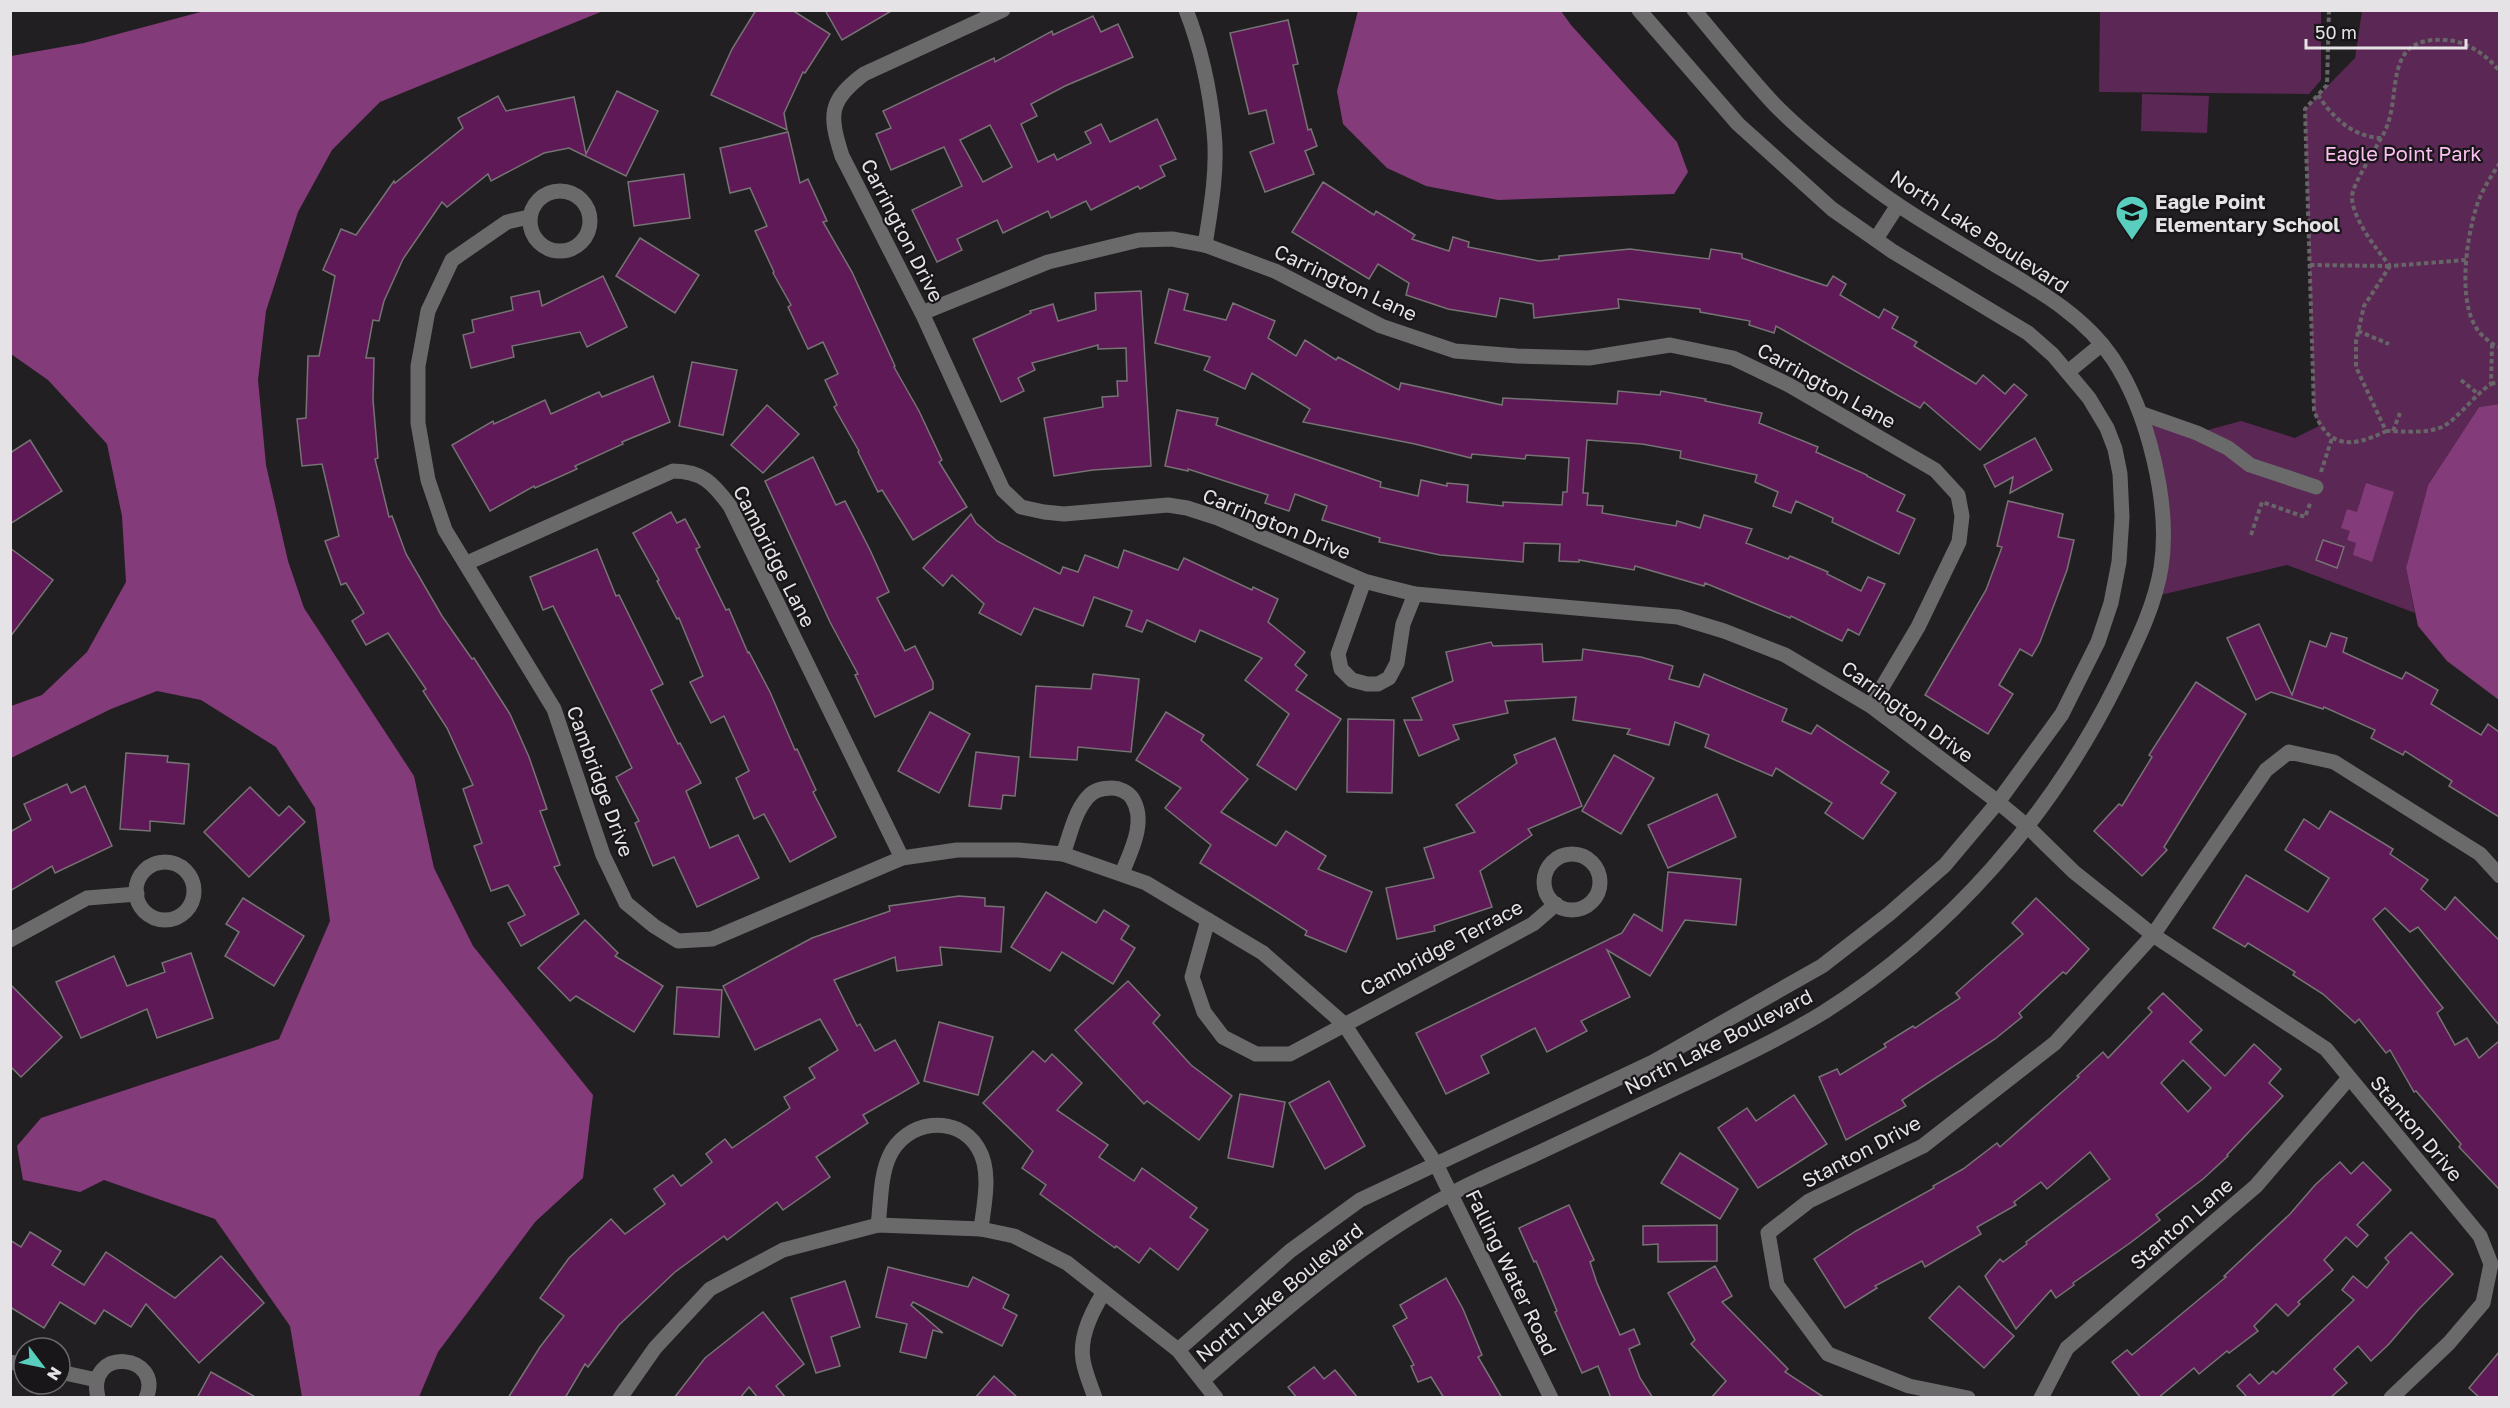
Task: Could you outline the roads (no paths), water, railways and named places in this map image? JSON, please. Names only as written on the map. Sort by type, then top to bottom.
[{"type":"street","name":"Carrington Drive","points":[[1003,10],[864,74],[845,88],[835,104],[833,129],[842,156],[922,313],[1003,490],[1021,507],[1064,514],[1168,505],[1187,508],[1218,518],[1365,581],[1415,594],[1678,616],[1785,655],[1871,706],[1998,802]]},
{"type":"street","points":[[1186,10],[1197,38],[1214,132],[1213,192],[1205,245]]},
{"type":"street","name":"North Lake Boulevard","points":[[1178,1350],[1290,1251],[1360,1200],[1653,1062],[1822,966],[1889,914],[1945,865],[1998,802],[2062,714],[2098,642],[2111,603],[2120,562],[2122,517],[2120,474],[2115,449],[2107,428],[2069,371],[2028,333],[1876,239],[1832,209],[1738,124],[1639,10]]},
{"type":"street","name":"North Lake Boulevard","points":[[1203,1380],[1308,1290],[1374,1241],[1450,1194],[1759,1048],[1825,1012],[1897,959],[1969,897],[2028,826],[2093,731],[2144,629],[2156,596],[2162,562],[2164,528],[2156,473],[2140,413],[2116,363],[2102,344],[2053,300],[1898,205],[1859,178],[1776,106],[1694,10]]},
{"type":"street","points":[[564,190],[581,198],[590,215],[591,225],[581,243],[561,252],[542,246],[534,238],[530,228],[530,217],[538,200],[545,194],[564,190]]},
{"type":"street","points":[[1876,239],[1898,205]]},
{"type":"street","name":"Cambridge Drive","points":[[530,217],[507,222],[452,260],[428,311],[418,366],[417,423],[428,480],[445,530],[554,709],[603,855],[626,903],[654,926],[678,941],[712,939],[902,858],[957,850],[1018,850],[1063,854],[1122,873],[1146,883],[1263,953],[1344,1024],[1436,1164]]},
{"type":"street","name":"Carrington Lane","points":[[922,313],[1048,262],[1139,240],[1172,239],[1205,245],[1275,271],[1381,326],[1455,351],[1589,358],[1670,345],[1733,358],[1789,385],[1935,470],[1958,495],[1962,516],[1959,542],[1918,627],[1871,706]]},
{"type":"street","points":[[2069,371],[2102,344]]},
{"type":"street","points":[[2140,413],[2197,433],[2228,448],[2250,465],[2316,487]]},
{"type":"street","name":"Cambridge Lane","points":[[467,563],[673,471],[691,471],[715,486],[730,506],[902,858]]},
{"type":"street","points":[[1365,581],[1338,654],[1341,669],[1352,680],[1366,684],[1378,684],[1389,678],[1396,663],[1403,624],[1415,594]]},
{"type":"street","name":"Stanton Drive","points":[[1968,1398],[1909,1386],[1828,1354],[1777,1285],[1768,1233],[1809,1201],[1923,1146],[2055,1043],[2153,935],[2266,770],[2289,752],[2334,762],[2480,854],[2499,876]]},
{"type":"street","points":[[1063,854],[1079,810],[1088,796],[1102,788],[1117,788],[1129,795],[1137,807],[1138,826],[1122,873]]},
{"type":"street","name":"Stanton Drive","points":[[1998,802],[2028,826],[2074,872],[2153,935],[2326,1049],[2480,1236],[2491,1264],[2483,1303],[2448,1342],[2391,1398]]},
{"type":"street","points":[[10,940],[87,898],[137,894]]},
{"type":"street","name":"Cambridge Terrace","points":[[1344,1024],[1533,924],[1556,904]]},
{"type":"street","points":[[1208,920],[1192,977],[1204,1012],[1222,1037],[1256,1054],[1290,1054],[1344,1024]]},
{"type":"street","name":"Stanton Lane","points":[[2042,1398],[2067,1348],[2256,1186],[2349,1078]]},
{"type":"street","points":[[878,1225],[888,1158],[897,1142],[910,1130],[940,1125],[955,1129],[968,1137],[978,1148],[984,1165],[986,1182],[981,1229]]},
{"type":"street","name":"Falling Water Road","points":[[1436,1164],[1551,1398]]},
{"type":"street","points":[[620,1398],[655,1348],[710,1289],[783,1250],[878,1225],[981,1229],[1014,1236],[1067,1263],[1178,1350],[1216,1398]]},
{"type":"street","points":[[1095,1398],[1083,1359],[1086,1331],[1092,1312],[1104,1292]]},
{"type":"street","points":[[98,1398],[97,1380],[106,1366],[122,1360],[130,1361],[144,1370],[149,1386],[147,1398]]},
{"type":"street","points":[[72,1375],[97,1380]]},
{"type":"place","name":"Eagle Point Elementary School","points":[[2132,241]]},
{"type":"park label","name":"Eagle Point Park","points":[[2403,153]]}]
